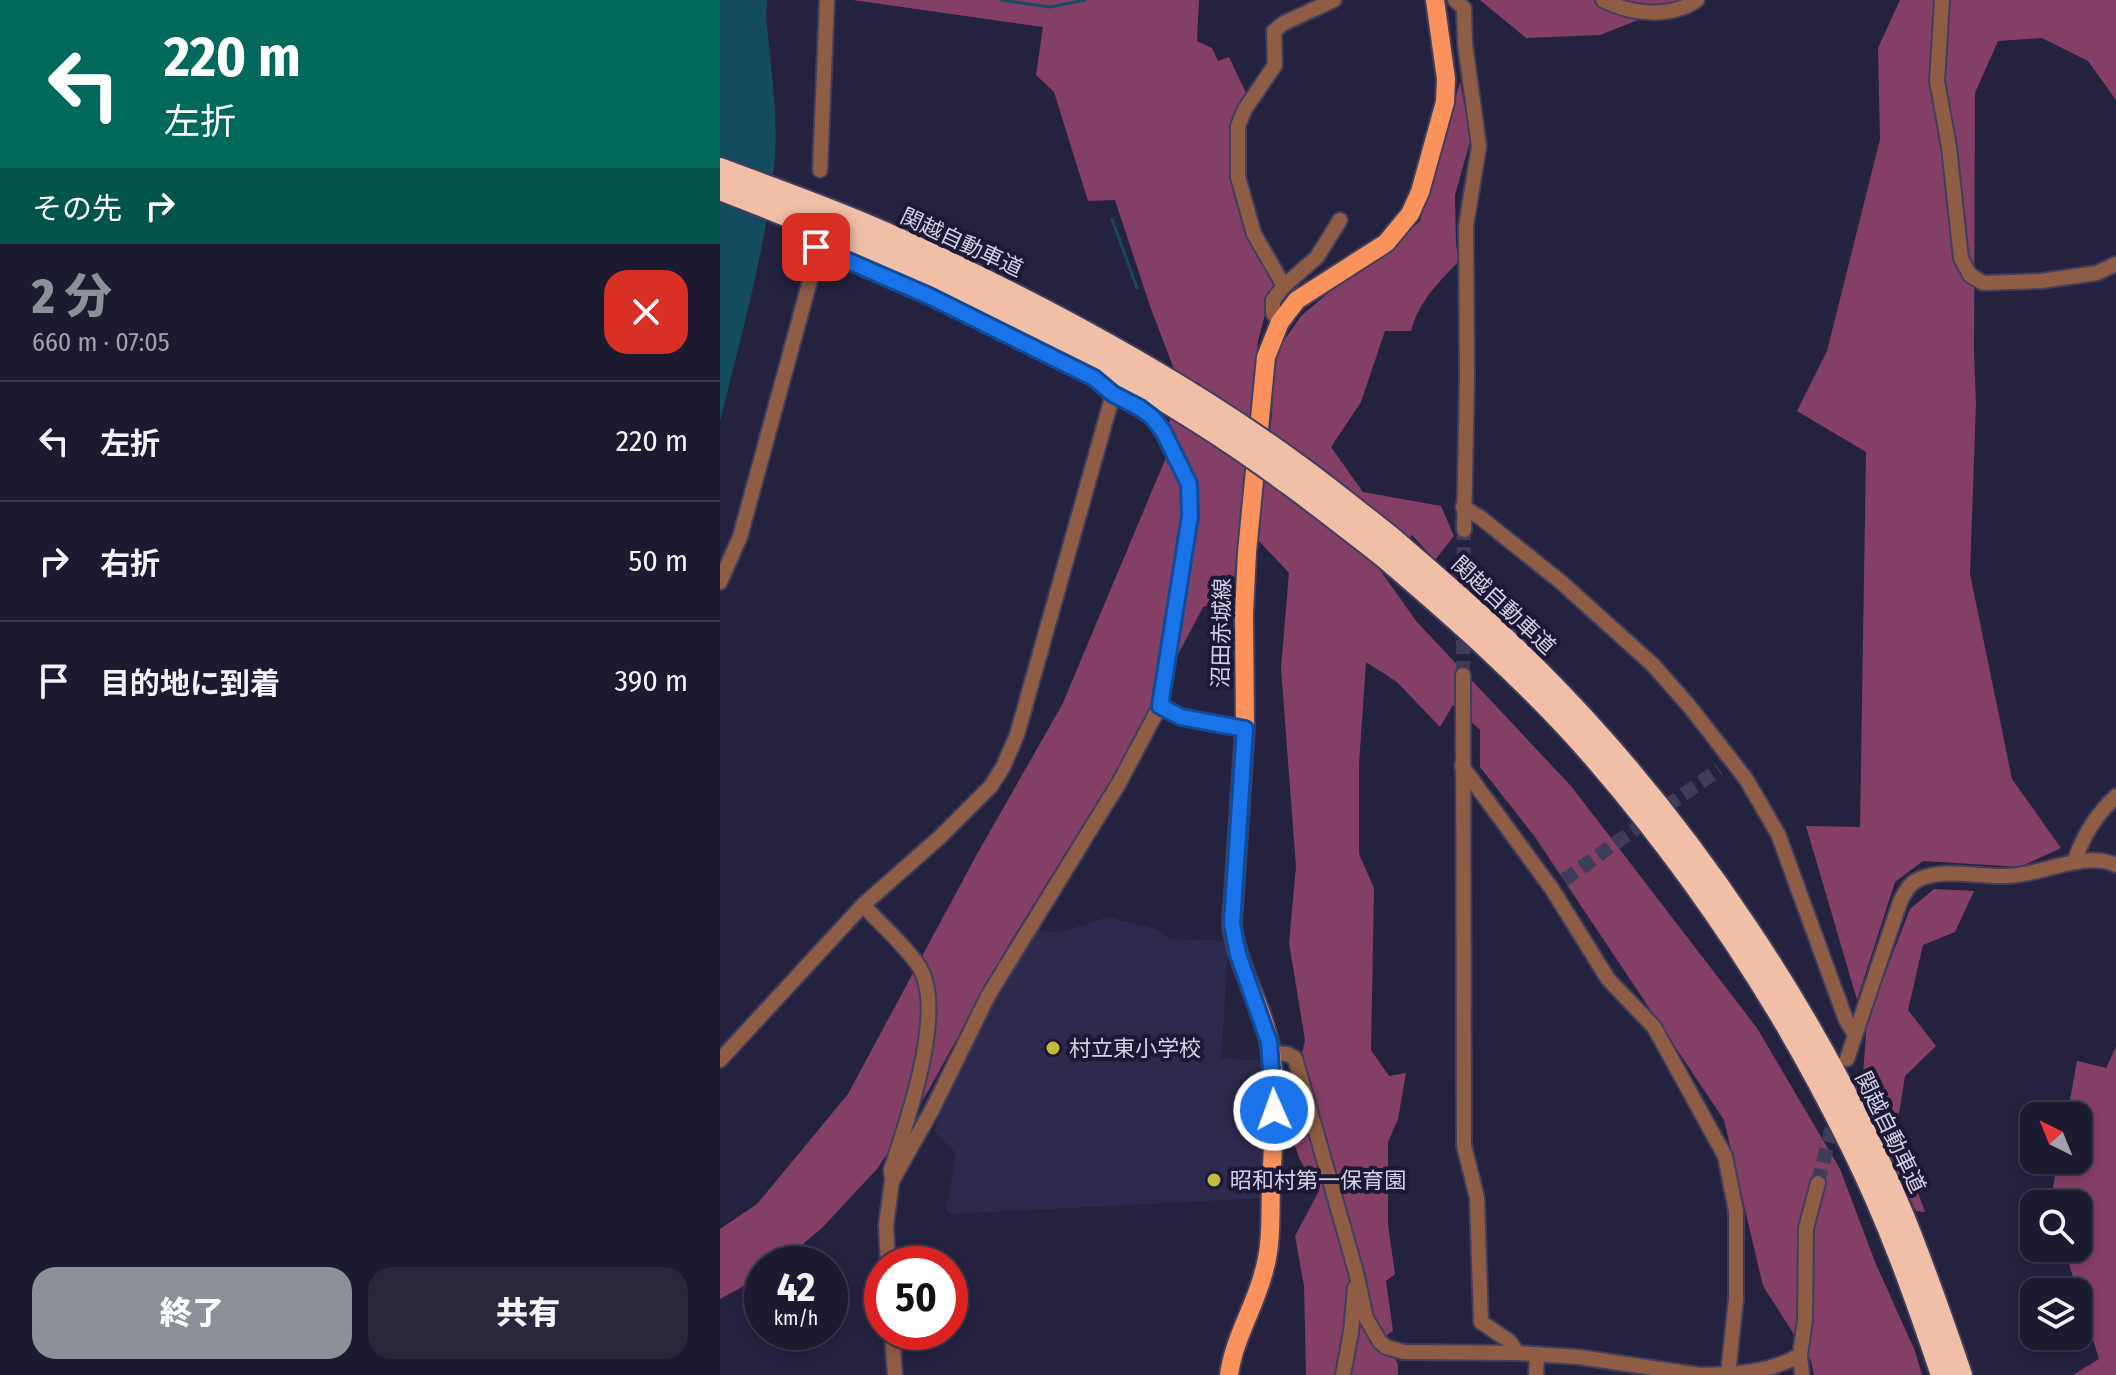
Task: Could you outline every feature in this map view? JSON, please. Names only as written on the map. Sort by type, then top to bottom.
[{"type":"highway","name":"関越自動車道","points":[[720,169],[909,244],[1109,346],[1207,405],[1303,469],[1386,545],[1594,758],[1660,839],[1718,919],[1789,1029],[1852,1147],[1886,1223],[1942,1375]]},
{"type":"highway","name":"関越自動車道","points":[[720,189],[904,264],[1102,364],[1199,422],[1386,545],[1463,600],[1539,672],[1606,744],[1674,827],[1734,910],[1827,1058],[1902,1215],[1961,1375]]},
{"type":"main road","name":"沼田赤城線","points":[[1229,1375],[1240,1332],[1264,1272],[1271,1226],[1274,1110],[1271,1053],[1238,954],[1232,924],[1245,729],[1244,613],[1248,537],[1266,357],[1280,322],[1297,300],[1386,243],[1410,214],[1431,160],[1445,102],[1446,79],[1435,0]]},
{"type":"street","points":[[820,170],[827,0]]},
{"type":"street","points":[[1284,286],[1260,248],[1249,218],[1238,177],[1238,126],[1245,109],[1275,65],[1274,31],[1284,23],[1334,0]]},
{"type":"street","points":[[1455,0],[1464,8],[1465,44],[1479,146],[1466,226],[1464,530]]},
{"type":"street","points":[[1603,0],[1642,13],[1688,6],[1697,0]]},
{"type":"street","points":[[1942,0],[1937,81],[1949,147],[1961,258],[1970,275],[1983,283],[2041,281],[2097,273],[2116,264]]},
{"type":"street","points":[[1280,322],[1273,313],[1273,300],[1317,257],[1340,220]]},
{"type":"street","points":[[720,582],[740,537],[815,262],[816,247],[929,296],[1094,378],[1113,394],[1152,417],[1163,431],[1189,484],[1190,516],[1160,706],[1119,783],[988,996],[933,1108],[892,1181]]},
{"type":"street","points":[[720,1060],[863,905],[940,837],[991,786],[1003,767],[1029,695],[1113,394]]},
{"type":"street","points":[[1463,507],[1561,582],[1653,665],[1746,779],[1778,834],[1846,1020],[1855,1035]]},
{"type":"street","points":[[1463,675],[1464,1146],[1477,1198],[1479,1314],[1485,1327],[1509,1341],[1518,1353]]},
{"type":"street","points":[[1160,706],[1181,717],[1245,729]]},
{"type":"street","points":[[1719,769],[1730,758]]},
{"type":"street","points":[[1462,766],[1558,885],[1608,979],[1654,1027],[1725,1156],[1736,1211],[1736,1299],[1728,1374]]},
{"type":"street","points":[[2078,862],[2079,847],[2089,829],[2116,796]]},
{"type":"street","points":[[1847,1059],[1900,902],[1908,886],[1916,880],[1940,873],[2008,877],[2078,862],[2100,861],[2116,865]]},
{"type":"street","points":[[863,905],[920,967],[928,999],[919,1081],[891,1170],[887,1246]]},
{"type":"street","points":[[1271,1053],[1295,1058],[1356,1272],[1366,1318],[1386,1347],[1404,1352],[1579,1357],[1700,1375],[1766,1369],[1785,1364],[1800,1355]]},
{"type":"street","points":[[1802,1375],[1800,1355],[1805,1320],[1806,1228],[1818,1183]]},
{"type":"street","points":[[1343,1375],[1351,1332],[1356,1272]]},
{"type":"street","points":[[893,1350],[895,1375]]},
{"type":"street","points":[[1536,1375],[1537,1354]]},
{"type":"shaded area","points":[[853,0],[1199,0],[1197,41],[1212,48],[1218,61],[1229,57],[1248,97],[1234,123],[1254,246],[1274,280],[1258,341],[1232,599],[1203,607],[1120,765],[1009,944],[927,1093],[877,1169],[822,1228],[800,1246],[744,1246],[744,1286],[720,1299],[720,1229],[757,1204],[848,1094],[977,854],[1062,705],[1165,460],[1175,372],[1115,200],[1088,201],[1054,92],[1036,75],[1043,27]]},
{"type":"shaded area","points":[[1480,0],[1689,0],[1600,35],[1526,38]]},
{"type":"shaded area","points":[[1900,0],[2116,0],[2116,100],[2088,61],[2042,38],[1998,41],[1975,93],[1976,403],[1970,574],[2012,779],[2061,848],[2020,867],[1923,861],[1895,882],[1857,1000],[1806,826],[1860,827],[1866,452],[1797,411],[1827,351],[1880,139],[1878,48]]},
{"type":"shaded area","points":[[1460,82],[1471,138],[1455,195],[1459,261],[1424,301],[1411,331],[1385,331],[1361,402],[1331,447],[1363,492],[1441,506],[1454,536],[1435,560],[1412,535],[1382,573],[1417,622],[1571,786],[1757,1028],[1840,1169],[1922,1375],[1814,1375],[1811,1361],[1763,1286],[1724,1120],[1535,837],[1480,767],[1480,730],[1453,705],[1440,727],[1397,682],[1366,662],[1359,764],[1359,854],[1374,888],[1371,1050],[1389,1076],[1406,1073],[1398,1119],[1388,1142],[1388,1225],[1395,1274],[1386,1281],[1393,1331],[1387,1335],[1398,1365],[1398,1375],[1306,1375],[1304,1286],[1295,1236],[1319,1191],[1300,1160],[1287,1124],[1305,1040],[1289,943],[1296,867],[1281,668],[1289,573],[1256,538],[1272,415],[1274,355],[1301,316],[1346,278],[1375,262],[1420,221]]},
{"type":"shaded area","points":[[1934,889],[1974,891],[1955,932],[1923,945],[1908,1010],[1936,1046],[1905,1076],[1896,1132],[1925,1212],[1916,1211],[1861,1102],[1867,1020],[1910,909]]},
{"type":"shaded area","points":[[1108,917],[1156,929],[1170,939],[1229,941],[1221,1058],[1265,1061],[1263,1198],[950,1214],[946,1210],[956,1153],[934,1131],[950,1086],[984,1015],[1037,930],[1059,933]]},
{"type":"shaded area","points":[[2116,1047],[2116,1375],[2073,1375],[2099,1359],[2092,1337],[2092,1278],[2073,1278],[2068,1262],[2092,1262],[2092,1190],[2052,1190],[2055,1174],[2092,1174],[2092,1102],[2070,1102],[2077,1061],[2106,1068]]},
{"type":"water","points":[[720,0],[767,0],[776,140],[760,257],[720,422]]},
{"type":"waterway","points":[[1001,0],[1050,7],[1085,0]]},
{"type":"waterway","points":[[1112,219],[1137,288]]},
{"type":"tunnel","points":[[1463,603],[1464,530]]},
{"type":"tunnel","points":[[1463,624],[1463,675]]},
{"type":"tunnel","points":[[1564,880],[1719,769]]},
{"type":"tunnel","points":[[1818,1183],[1835,1114]]},
{"type":"place","name":"村立東小学校","points":[[1053,1048]]},
{"type":"place","name":"昭和村第一保育園","points":[[1214,1180]]},
{"type":"route","points":[[816,247],[929,296],[1094,378],[1113,394],[1152,417],[1163,431],[1189,484],[1190,516],[1160,706],[1181,717],[1245,729],[1232,924],[1238,954],[1269,1042],[1274,1110]]}]
